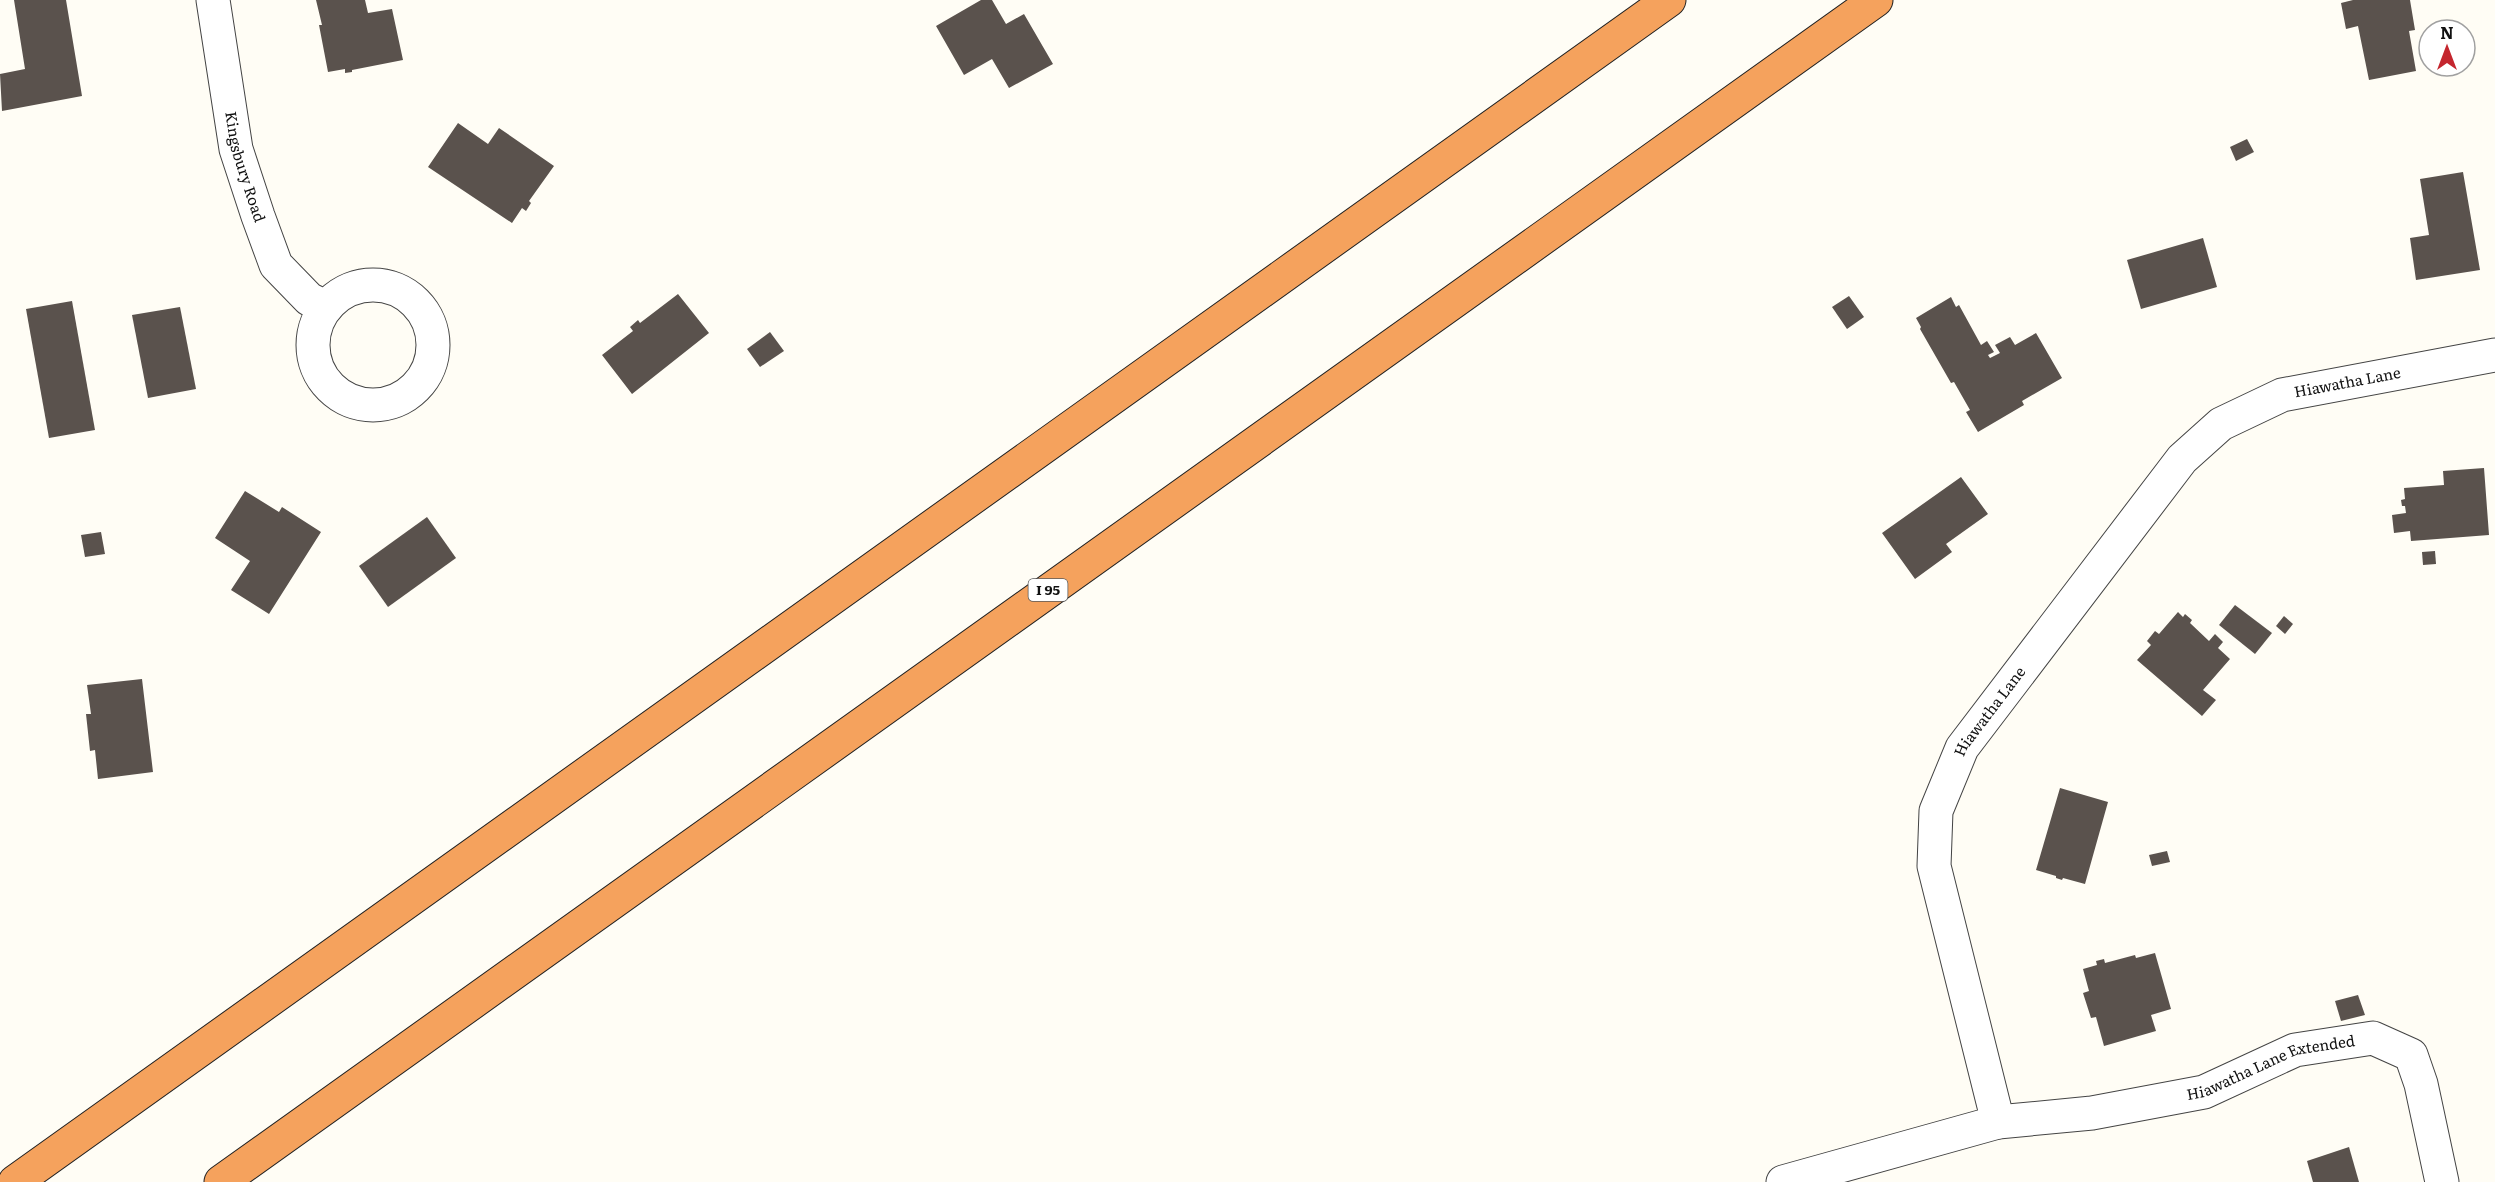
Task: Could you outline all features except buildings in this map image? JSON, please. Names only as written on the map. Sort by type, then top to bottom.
[{"type":"highway","points":[[15,1182],[1669,0]]},
{"type":"highway","name":"I 95","points":[[221,1182],[1876,0]]},
{"type":"street","name":"Kingsbury Road","points":[[213,0],[236,149],[258,216],[276,265],[309,300],[325,308]]},
{"type":"street","name":"Hiawatha Lane","points":[[1998,1122],[1934,866],[1936,811],[1962,748],[2182,459],[2221,424],[2282,395],[2495,355]]},
{"type":"street","name":"Hiawatha Lane Extended","points":[[1998,1122],[2092,1113],[2204,1092],[2295,1050],[2373,1038],[2411,1055],[2421,1084],[2442,1182]]},
{"type":"street","points":[[1783,1182],[1998,1122]]}]
